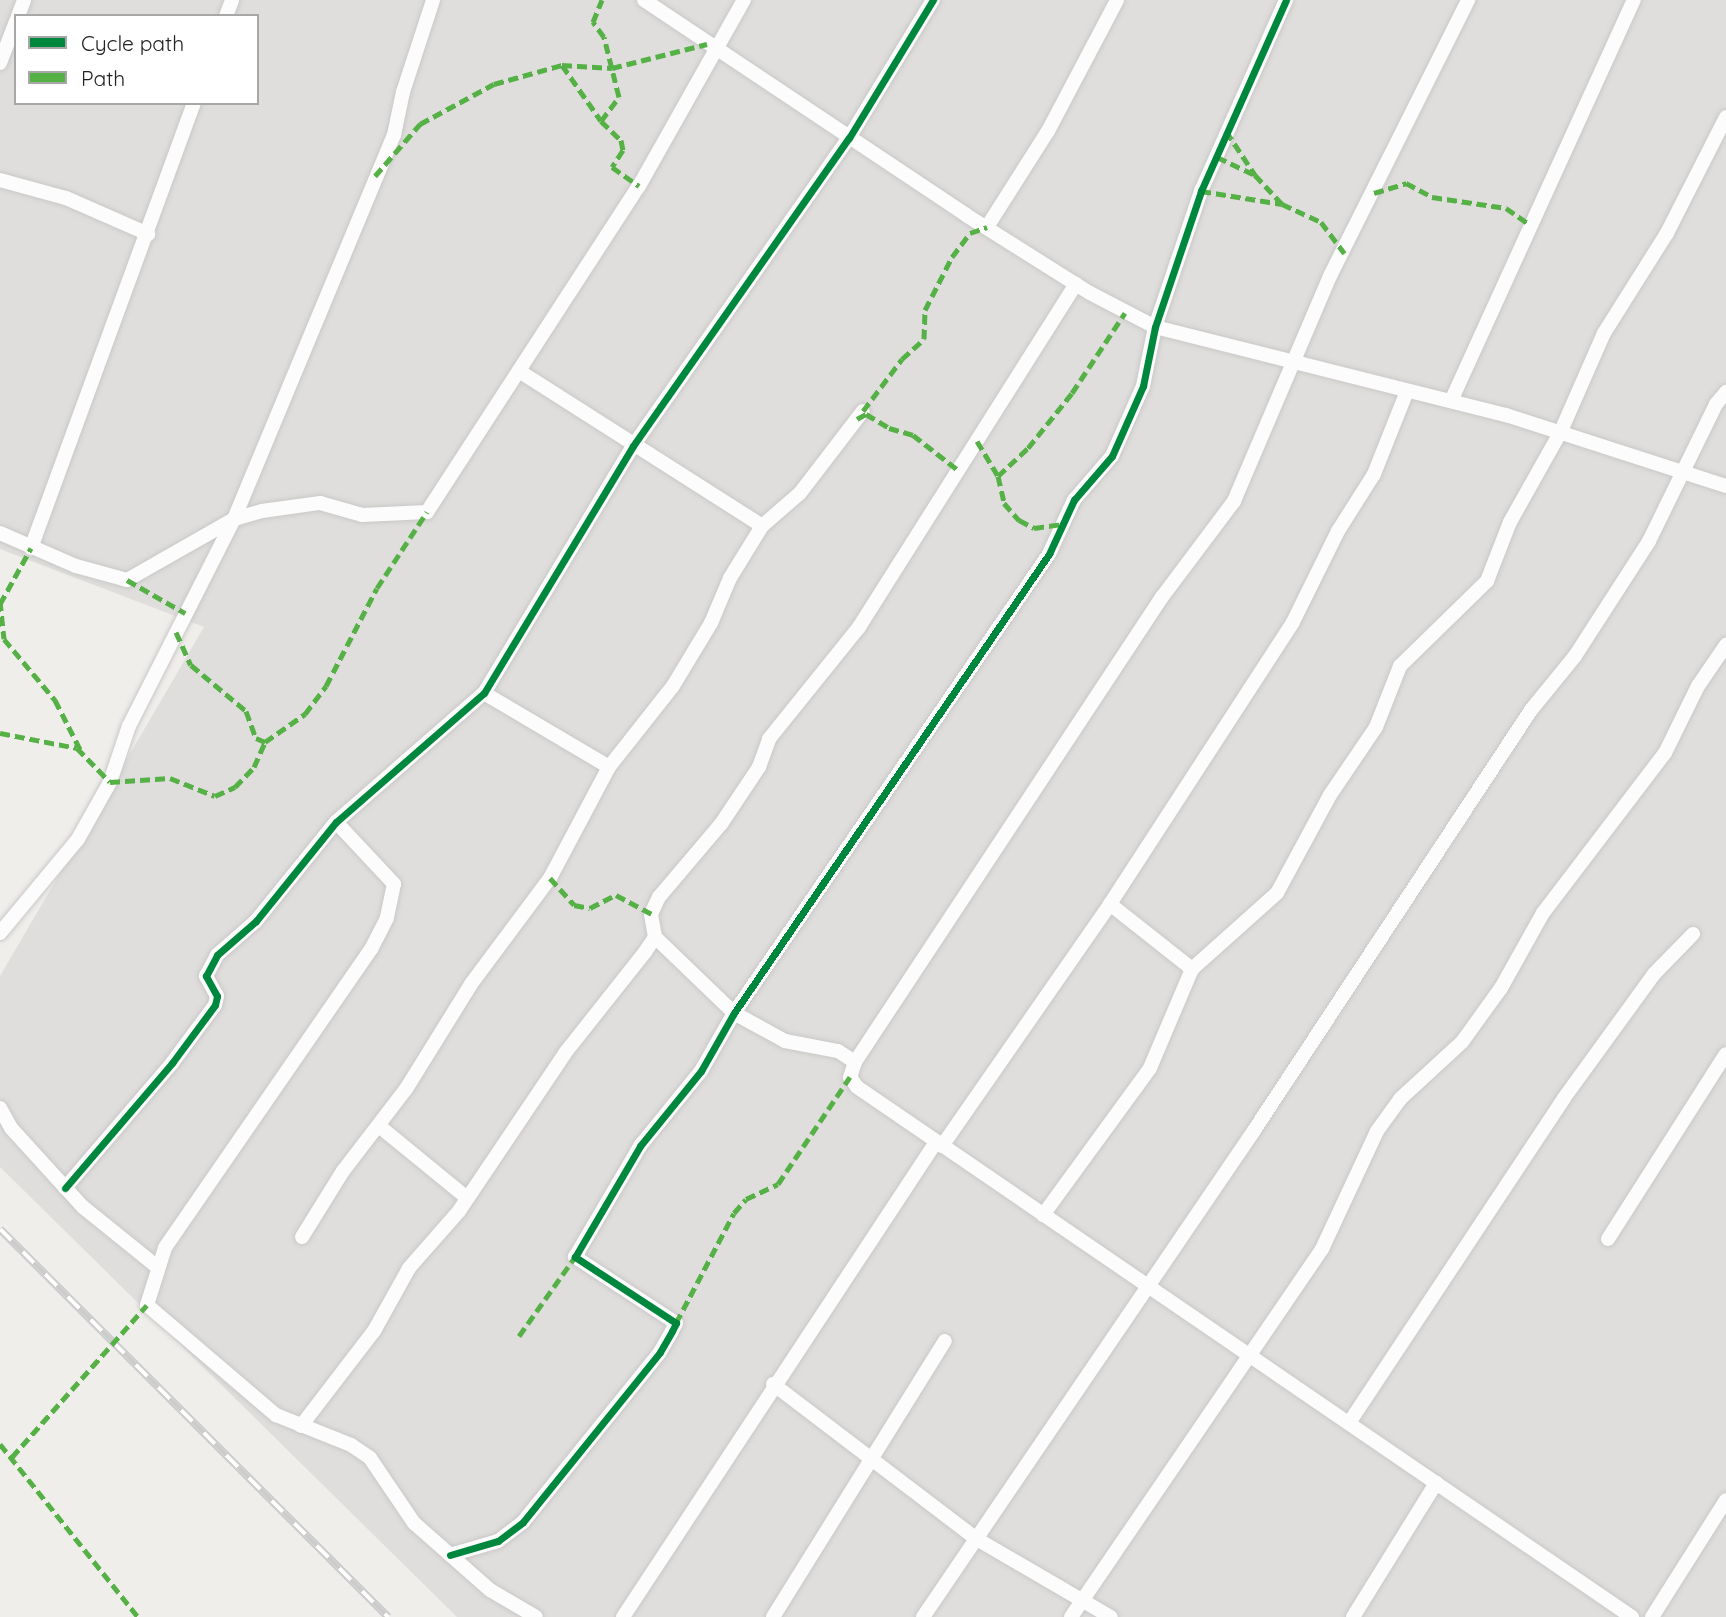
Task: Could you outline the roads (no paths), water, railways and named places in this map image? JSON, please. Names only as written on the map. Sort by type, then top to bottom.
[{"type":"street","points":[[0,933],[78,839],[110,782],[129,726],[234,519],[394,135],[403,92],[433,0]]},
{"type":"street","points":[[644,0],[849,138],[1076,284],[1155,327],[1560,431],[1684,469],[1726,486]]},
{"type":"street","points":[[0,533],[31,548],[127,580],[234,519],[320,503],[362,516],[427,512],[639,186],[744,0]]},
{"type":"street","points":[[65,1188],[172,1063],[215,1005],[217,996],[206,976],[217,956],[243,936],[336,821],[484,694],[633,446],[849,138],[933,0]]},
{"type":"street","points":[[987,227],[1048,131],[1117,0]]},
{"type":"street","points":[[450,1555],[498,1541],[523,1522],[660,1352],[672,1331],[676,1323],[575,1257],[640,1146],[701,1071],[734,1013],[1049,554],[1074,500],[1112,456],[1143,386],[1155,327],[1201,191],[1286,0]]},
{"type":"street","points":[[1468,0],[1330,276],[1234,501],[1162,597],[855,1062],[850,1077],[857,1087],[939,1144],[1632,1617]]},
{"type":"street","points":[[1451,401],[1634,0]]},
{"type":"street","points":[[0,63],[14,26]]},
{"type":"street","points":[[31,548],[193,105]]},
{"type":"street","points":[[1043,1215],[1150,1068],[1192,969],[1277,893],[1330,795],[1376,727],[1400,666],[1487,581],[1510,522],[1560,431],[1604,333],[1667,233],[1726,117]]},
{"type":"street","points":[[0,180],[66,198],[148,234]]},
{"type":"street","points":[[855,1062],[838,1051],[785,1041],[734,1013],[655,937],[651,914],[660,897],[721,824],[759,766],[769,739],[859,627],[1076,284]]},
{"type":"street","points":[[519,371],[762,526]]},
{"type":"street","points":[[623,1617],[773,1384],[1110,904],[1293,622],[1339,531],[1374,474],[1407,391]]},
{"type":"street","points":[[923,1617],[1148,1287],[1531,710],[1575,656],[1649,541],[1726,392]]},
{"type":"street","points":[[302,1237],[379,1126],[471,984],[550,878],[609,767],[673,686],[762,526],[800,492],[863,411]]},
{"type":"street","points":[[1071,1617],[1252,1357],[1322,1249],[1377,1131],[1400,1099],[1462,1041],[1501,988],[1544,913],[1665,753],[1698,686],[1726,645]]},
{"type":"street","points":[[484,694],[609,767]]},
{"type":"street","points":[[336,821],[394,884],[394,898],[387,918],[371,949],[236,1141],[156,1266],[147,1305],[248,1394],[276,1415],[351,1445],[370,1458],[414,1523],[491,1590],[536,1617]]},
{"type":"street","points":[[1110,904],[1192,969]]},
{"type":"street","points":[[1349,1423],[1564,1098],[1654,974],[1693,934]]},
{"type":"street","points":[[301,1426],[374,1331],[409,1268],[467,1198],[565,1053],[655,937]]},
{"type":"street","points":[[1608,1239],[1726,1054]]},
{"type":"street","points":[[0,1108],[11,1128],[65,1188],[156,1266]]},
{"type":"street","points":[[379,1126],[467,1198]]},
{"type":"street","points":[[773,1617],[945,1341]]},
{"type":"street","points":[[773,1384],[975,1538],[1084,1598],[1111,1617]]},
{"type":"street","points":[[1353,1617],[1436,1483]]},
{"type":"street","points":[[1652,1617],[1726,1500]]},
{"type":"railway","points":[[0,1229],[388,1617]]}]
